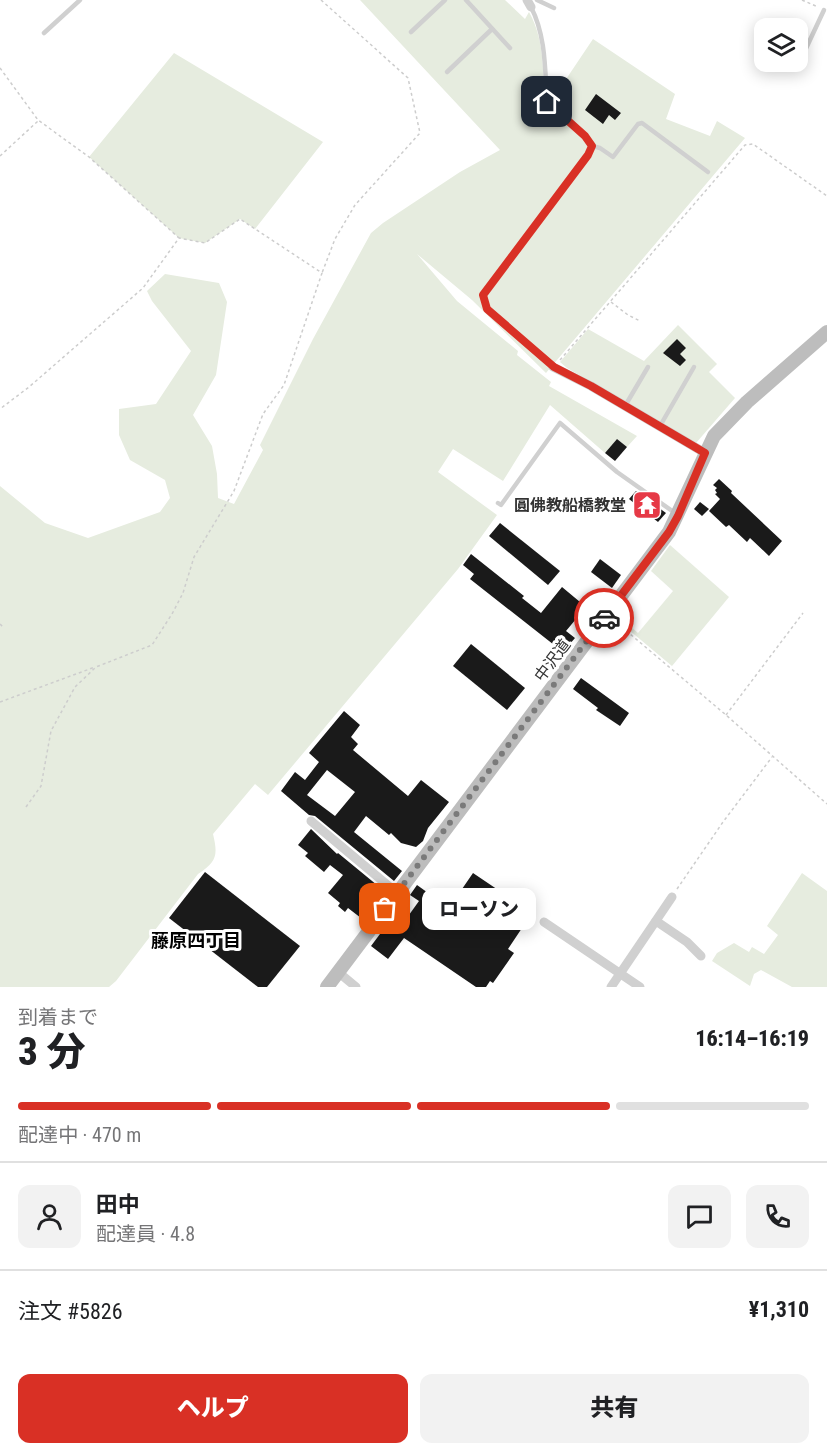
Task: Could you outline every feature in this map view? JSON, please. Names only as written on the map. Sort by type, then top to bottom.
[{"type":"street","name":"中沢道","points":[[327,987],[669,532],[714,436],[747,402],[827,332]]},
{"type":"street","points":[[554,367],[705,453]]},
{"type":"street","points":[[311,821],[397,893]]},
{"type":"street","points":[[611,987],[672,897]]},
{"type":"street","points":[[656,921],[687,942],[701,956]]},
{"type":"street","points":[[544,922],[640,987]]},
{"type":"street","points":[[338,972],[356,987]]},
{"type":"lane","points":[[44,33],[80,0]]},
{"type":"lane","points":[[411,32],[445,0]]},
{"type":"lane","points":[[466,0],[510,48]]},
{"type":"lane","points":[[532,2],[554,8]]},
{"type":"lane","points":[[532,2],[539,22],[543,46],[547,102],[585,136],[592,146],[600,148],[613,157],[638,124],[642,123],[708,172]]},
{"type":"lane","points":[[808,44],[824,10]]},
{"type":"lane","points":[[447,72],[492,29]]},
{"type":"lane","points":[[554,367],[487,309],[483,295],[588,155],[592,146]]},
{"type":"lane","points":[[660,426],[694,367]]},
{"type":"lane","points":[[625,406],[648,368]]},
{"type":"lane","points":[[498,503],[501,505],[560,423],[617,472],[678,516]]},
{"type":"path","points":[[0,702],[152,645],[183,593],[194,556],[234,491],[263,414],[284,386],[335,238],[355,205],[420,133],[408,78],[321,0]]},
{"type":"path","points":[[802,0],[824,10]]},
{"type":"path","points":[[0,68],[38,120],[89,157],[179,238],[205,243],[240,219],[322,273]]},
{"type":"path","points":[[0,156],[38,120]]},
{"type":"path","points":[[554,367],[745,145],[753,144],[827,196]]},
{"type":"path","points":[[0,409],[29,387],[143,288],[179,238]]},
{"type":"path","points":[[610,301],[640,321]]},
{"type":"path","points":[[726,715],[803,613]]},
{"type":"path","points":[[607,615],[827,804]]},
{"type":"path","points":[[0,624],[3,627]]},
{"type":"path","points":[[26,807],[41,786],[51,731],[75,687],[96,667]]},
{"type":"path","points":[[672,897],[723,822],[772,757]]},
{"type":"shaded area","points":[[360,0],[505,0],[525,19],[529,12],[534,24],[541,48],[544,112],[593,39],[675,94],[666,119],[710,136],[717,121],[745,138],[546,373],[472,300],[417,254],[457,301],[518,351],[517,355],[551,382],[549,386],[637,436],[627,447],[617,439],[605,453],[550,405],[503,481],[453,449],[438,472],[497,515],[458,569],[268,795],[255,784],[213,834],[215,853],[212,862],[198,874],[116,981],[109,987],[0,987],[0,486],[45,523],[88,538],[160,512],[170,498],[165,480],[130,460],[119,435],[119,409],[156,404],[191,351],[152,301],[147,291],[165,274],[219,283],[227,302],[216,375],[193,415],[212,446],[218,498],[234,504],[263,450],[260,445],[313,339],[371,233],[460,172],[500,150]]},
{"type":"shaded area","points":[[174,53],[323,142],[255,229],[240,219],[205,243],[179,238],[89,157]]},
{"type":"shaded area","points":[[678,325],[717,364],[709,372],[735,398],[696,443],[560,362],[588,329],[644,361]]},
{"type":"shaded area","points":[[670,545],[729,597],[672,666],[623,625],[622,611],[634,621],[630,626],[638,633],[673,591],[651,571]]},
{"type":"shaded area","points":[[802,873],[827,891],[827,987],[792,987],[761,970],[754,974],[750,986],[712,961],[717,953],[734,943],[749,952],[752,947],[764,954],[778,935],[767,926]]},
{"type":"building","points":[[596,94],[621,113],[615,120],[609,115],[603,124],[585,110]]},
{"type":"building","points":[[677,339],[686,348],[680,354],[686,360],[680,366],[663,353]]},
{"type":"building","points":[[617,439],[627,447],[615,461],[605,453]]},
{"type":"building","points":[[719,479],[782,541],[769,556],[750,538],[747,542],[709,511],[720,499],[715,494],[717,488],[713,485]]},
{"type":"building","points":[[636,491],[666,513],[658,522],[629,499]]},
{"type":"building","points":[[700,502],[709,509],[702,516],[694,509]]},
{"type":"building","points":[[500,523],[560,571],[548,585],[489,536]]},
{"type":"building","points":[[471,554],[524,596],[522,598],[541,613],[562,587],[586,607],[566,631],[575,638],[563,652],[470,579],[474,574],[463,565]]},
{"type":"building","points":[[600,559],[621,575],[612,588],[591,572]]},
{"type":"building","points":[[471,644],[525,688],[507,710],[453,666]]},
{"type":"building","points":[[581,678],[629,713],[620,726],[596,710],[598,708],[573,689]]},
{"type":"building","points":[[344,711],[360,725],[351,737],[358,744],[353,750],[408,796],[421,780],[449,802],[428,828],[423,841],[416,847],[401,843],[391,833],[389,835],[366,816],[354,832],[402,871],[394,881],[281,791],[295,772],[305,780],[319,762],[309,753]],"holes":[[[327,770],[355,792],[335,816],[307,795]]]},
{"type":"building","points":[[311,829],[337,854],[383,890],[361,918],[348,908],[345,912],[338,906],[340,903],[328,893],[343,875],[330,865],[324,872],[305,856],[308,853],[298,845]]},
{"type":"building","points":[[205,872],[300,946],[267,987],[258,987],[169,918]]},
{"type":"building","points":[[473,873],[532,913],[508,949],[514,953],[493,983],[490,981],[486,987],[476,987],[404,938],[388,959],[371,946],[386,926],[396,933],[419,901],[410,895],[417,885],[449,908]]},
{"type":"way so far","points":[[385,909],[604,618]]},
{"type":"place","name":"圓佛教船橋教堂","points":[[647,505]]},
{"type":"place","name":"ローソン","points":[[385,909]]},
{"type":"district","name":"藤原四丁目","points":[[196,941]]},
{"type":"route","points":[[547,102],[585,136],[592,146],[588,155],[483,295],[487,309],[554,367],[591,386],[705,453],[669,532],[604,618]]}]
